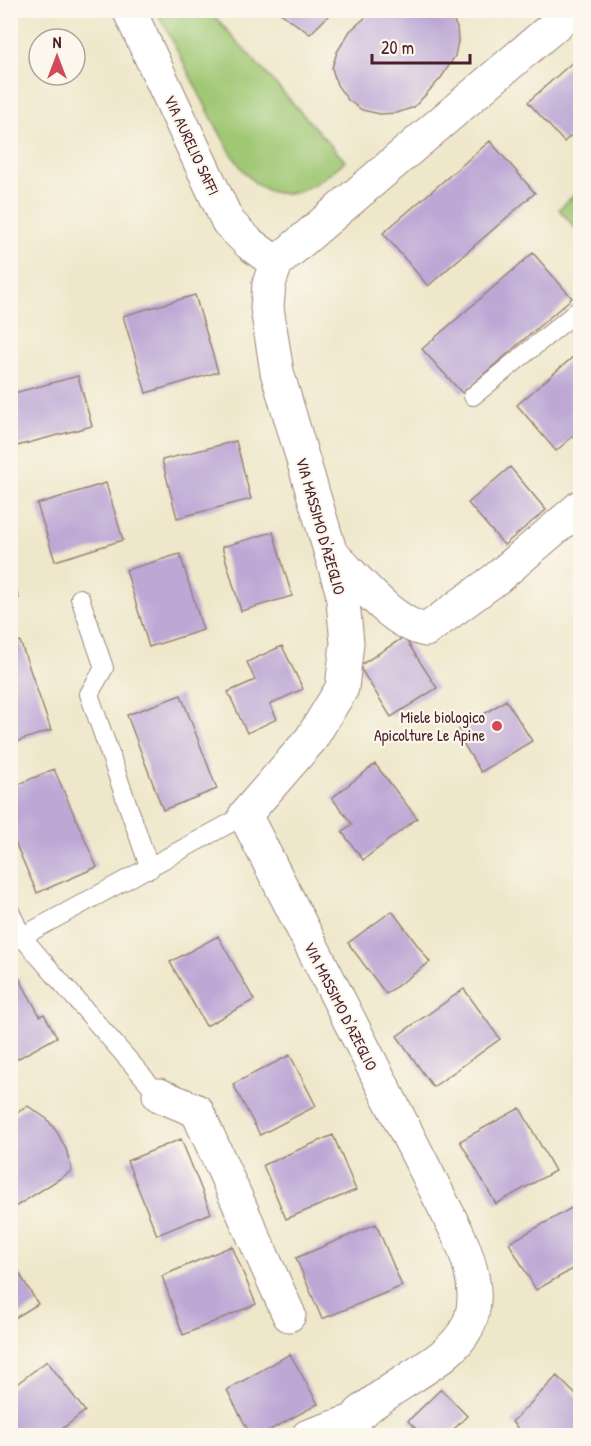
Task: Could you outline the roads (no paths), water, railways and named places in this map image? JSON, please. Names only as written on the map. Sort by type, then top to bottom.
[{"type":"street","name":"VIA AURELIO SAFFI","points":[[129,10],[228,222],[250,244],[276,263]]},
{"type":"street","points":[[276,263],[573,10]]},
{"type":"street","name":"VIA MASSIMO D'AZEGLIO","points":[[276,263],[269,284],[267,308],[278,372],[342,591],[347,643],[342,688],[311,739],[245,815],[458,1234],[473,1280],[474,1304],[463,1337],[438,1361],[367,1408],[353,1428]]},
{"type":"street","points":[[330,552],[400,620],[414,628],[426,630],[497,578],[580,507]]},
{"type":"street","points":[[159,1095],[196,1110],[289,1315]]},
{"type":"street","points":[[308,1436],[353,1428]]},
{"type":"lane","points":[[472,396],[580,309]]},
{"type":"lane","points":[[80,598],[104,668],[89,694],[150,868]]},
{"type":"lane","points":[[16,940],[245,815]]},
{"type":"lane","points":[[10,911],[16,940],[159,1095]]},
{"type":"place","name":"Miele biologico Apicolture Le Apine","points":[[497,726]]}]
